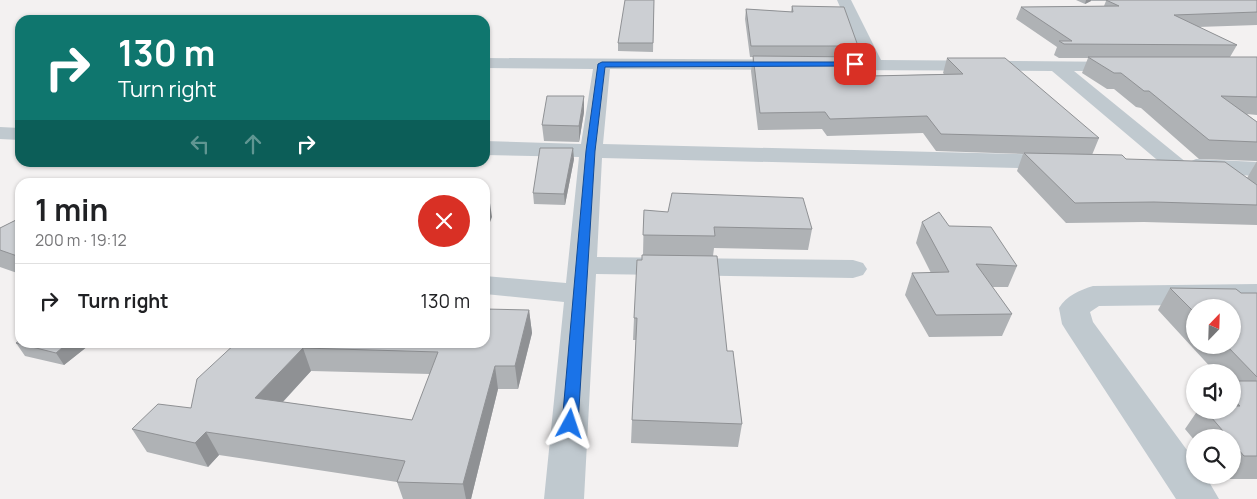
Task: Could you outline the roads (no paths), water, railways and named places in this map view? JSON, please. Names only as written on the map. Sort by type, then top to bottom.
[{"type":"street","points":[[844,0],[874,64]]},
{"type":"street","points":[[490,63],[1135,66]]},
{"type":"street","points":[[564,499],[591,151],[602,64]]},
{"type":"street","points":[[1057,66],[1177,165]]},
{"type":"street","points":[[0,133],[15,134]]},
{"type":"street","points":[[490,148],[1077,163]]},
{"type":"street","points":[[1147,164],[1257,168]]},
{"type":"street","points":[[1215,167],[1243,189]]},
{"type":"street","points":[[490,285],[582,279],[853,269]]},
{"type":"street","points":[[1198,499],[1078,324],[1074,308],[1093,296],[1257,294]]}]
